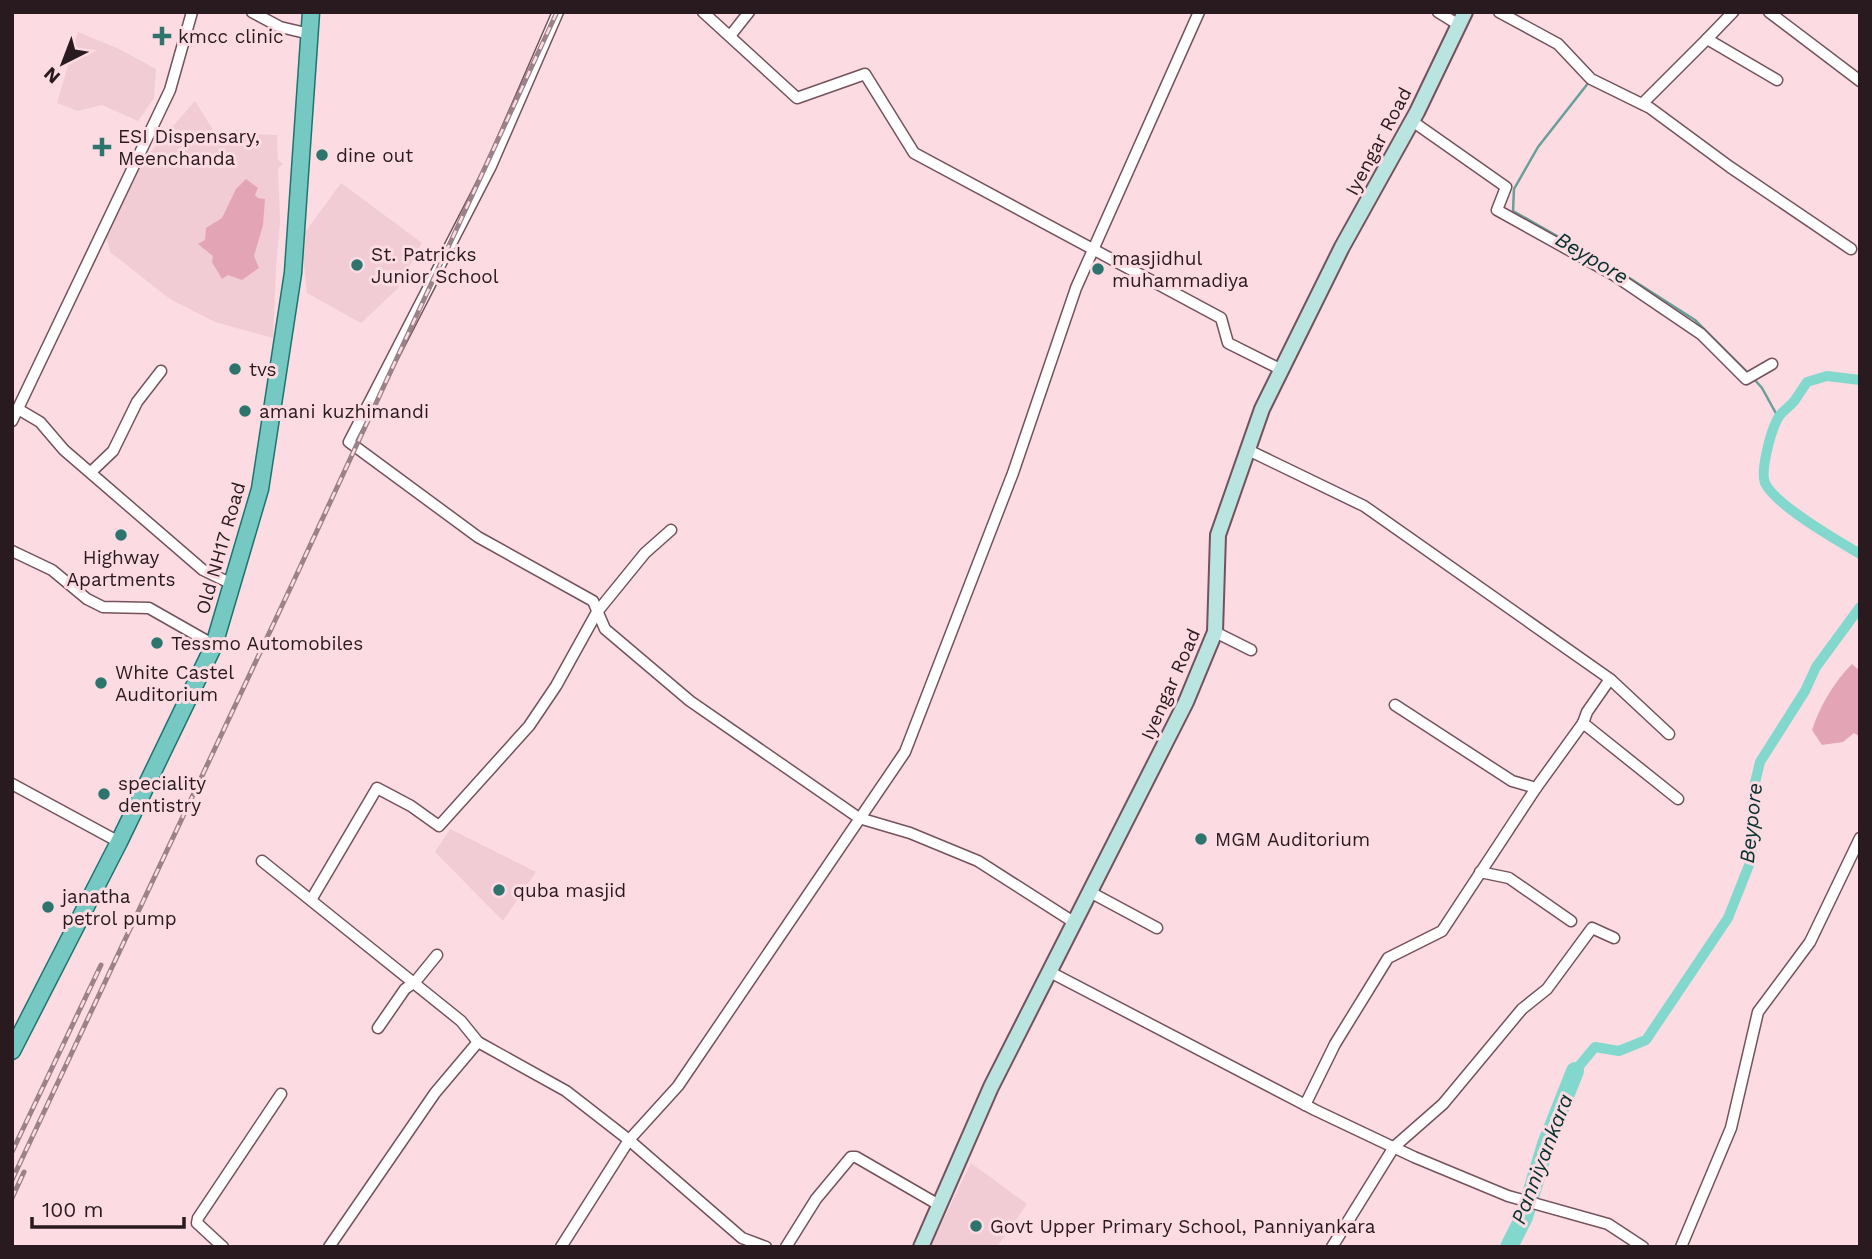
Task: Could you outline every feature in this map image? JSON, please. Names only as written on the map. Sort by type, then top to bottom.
[{"type":"main road","name":"Old NH17 Road","points":[[12,1051],[119,842],[214,645],[260,489],[291,285],[311,12]]},
{"type":"main road","name":"Iyengar Road","points":[[921,1247],[991,1087],[1186,702],[1215,632],[1218,535],[1262,409],[1342,247],[1412,121],[1462,18]]},
{"type":"street","points":[[12,422],[170,90],[191,12]]},
{"type":"street","points":[[252,12],[280,27],[310,34]]},
{"type":"street","points":[[558,12],[491,166],[349,442],[478,537],[593,601],[605,629],[690,701],[859,818],[910,833],[978,861],[1075,923]]},
{"type":"street","points":[[703,12],[797,97],[866,74],[914,153],[1221,317],[1228,343],[1282,370]]},
{"type":"street","points":[[730,36],[749,12]]},
{"type":"street","points":[[561,1247],[629,1140],[678,1086],[905,752],[1013,472],[1076,288],[1199,12]]},
{"type":"street","points":[[1438,12],[1462,18]]},
{"type":"street","points":[[1499,12],[1558,44],[1591,79],[1642,104],[1851,249]]},
{"type":"street","points":[[1642,104],[1733,12]]},
{"type":"street","points":[[1769,12],[1860,81]]},
{"type":"street","points":[[1707,39],[1777,80]]},
{"type":"street","points":[[1412,121],[1506,187],[1497,210],[1614,275],[1702,334],[1746,379],[1772,364]]},
{"type":"street","points":[[91,472],[113,451],[137,402],[161,371]]},
{"type":"street","points":[[18,409],[40,422],[64,450],[203,569],[232,584]]},
{"type":"street","points":[[1248,450],[1364,506],[1610,679],[1670,734]]},
{"type":"street","points":[[311,900],[377,788],[411,806],[439,826],[528,726],[556,686],[597,612],[645,553],[671,530]]},
{"type":"street","points":[[12,551],[52,570],[87,599],[103,607],[149,608],[214,645]]},
{"type":"street","points":[[1215,632],[1251,650]]},
{"type":"street","points":[[1306,1105],[1335,1044],[1388,957],[1442,931],[1610,679]]},
{"type":"street","points":[[1395,705],[1512,781],[1536,788]]},
{"type":"street","points":[[1583,723],[1678,799]]},
{"type":"street","points":[[12,784],[119,842]]},
{"type":"street","points":[[1681,1247],[1731,1128],[1758,1012],[1811,942],[1860,838]]},
{"type":"street","points":[[262,861],[415,982],[461,1021],[478,1042],[566,1091],[629,1140],[742,1238],[766,1247]]},
{"type":"street","points":[[1480,872],[1509,878],[1571,921]]},
{"type":"street","points":[[1090,892],[1157,928]]},
{"type":"street","points":[[1332,1247],[1394,1147],[1443,1104],[1522,1009],[1547,989],[1592,928],[1614,938]]},
{"type":"street","points":[[379,1028],[405,989],[415,982],[437,955]]},
{"type":"street","points":[[1050,972],[1306,1105],[1394,1147],[1508,1196],[1608,1224],[1643,1247]]},
{"type":"street","points":[[329,1247],[435,1093],[478,1042]]},
{"type":"street","points":[[223,1247],[197,1223],[198,1218],[281,1094]]},
{"type":"street","points":[[786,1247],[816,1199],[851,1157],[856,1157],[939,1205]]},
{"type":"shaded area","points":[[78,32],[119,49],[156,69],[154,98],[138,121],[102,105],[78,111],[57,103]]},
{"type":"shaded area","points":[[195,101],[215,133],[234,134],[237,129],[244,134],[277,135],[278,160],[283,164],[278,168],[280,220],[273,338],[215,322],[170,299],[110,252],[106,235],[146,157]]},
{"type":"shaded area","points":[[246,179],[258,188],[255,195],[265,199],[263,225],[254,256],[259,268],[242,280],[228,275],[222,279],[212,262],[213,256],[198,244],[205,240],[206,228],[222,218],[236,189]]},
{"type":"shaded area","name":"St. Patricks Junior School","points":[[341,183],[422,243],[398,288],[361,323],[307,293],[301,238]]},
{"type":"shaded area","points":[[1852,664],[1860,671],[1860,737],[1854,733],[1843,742],[1822,745],[1812,730],[1815,721],[1834,686]]},
{"type":"shaded area","points":[[450,829],[536,872],[503,921],[435,852]]},
{"type":"shaded area","name":"Govt Upper Primary School, Panniyankara","points":[[971,1163],[1027,1204],[997,1247],[930,1247]]},
{"type":"waterway","name":"Beypore","points":[[1589,82],[1538,147],[1514,189],[1513,211],[1620,272],[1695,320],[1749,374]]},
{"type":"waterway","name":"Beypore","points":[[1860,380],[1827,376],[1807,382],[1795,400],[1780,414],[1767,451],[1764,470],[1765,483],[1781,502],[1860,554]]},
{"type":"waterway","name":"Beypore","points":[[1754,379],[1778,417]]},
{"type":"waterway","name":"Beypore","points":[[1575,1071],[1595,1047],[1619,1051],[1646,1040],[1728,918],[1751,860],[1754,787],[1760,762],[1805,691],[1816,667],[1860,607]]},
{"type":"waterway","name":"Panniyankara","points":[[1509,1247],[1524,1217],[1546,1144],[1575,1071]]},
{"type":"railway","points":[[12,1180],[557,12]]},
{"type":"railway","points":[[12,1152],[101,965]]},
{"type":"railway","points":[[12,1198],[24,1172]]},
{"type":"place","name":"kmcc clinic","points":[[162,36]]},
{"type":"place","name":"ESI Dispensary, Meenchanda","points":[[102,147]]},
{"type":"place","name":"dine out","points":[[322,155]]},
{"type":"place","name":"St. Patricks Junior School","points":[[357,265]]},
{"type":"place","name":"masjidhul muhammadiya","points":[[1098,269]]},
{"type":"place","name":"tvs","points":[[235,369]]},
{"type":"place","name":"amani kuzhimandi","points":[[245,411]]},
{"type":"place","name":"Highway Apartments","points":[[121,535]]},
{"type":"place","name":"Tessmo Automobiles","points":[[157,643]]},
{"type":"place","name":"White Castel Auditorium","points":[[101,683]]},
{"type":"place","name":"speciality dentistry","points":[[104,794]]},
{"type":"place","name":"MGM Auditorium","points":[[1201,839]]},
{"type":"place","name":"quba masjid","points":[[499,890]]},
{"type":"place","name":"janatha petrol pump","points":[[48,907]]},
{"type":"place","name":"Govt Upper Primary School, Panniyankara","points":[[976,1226]]}]
